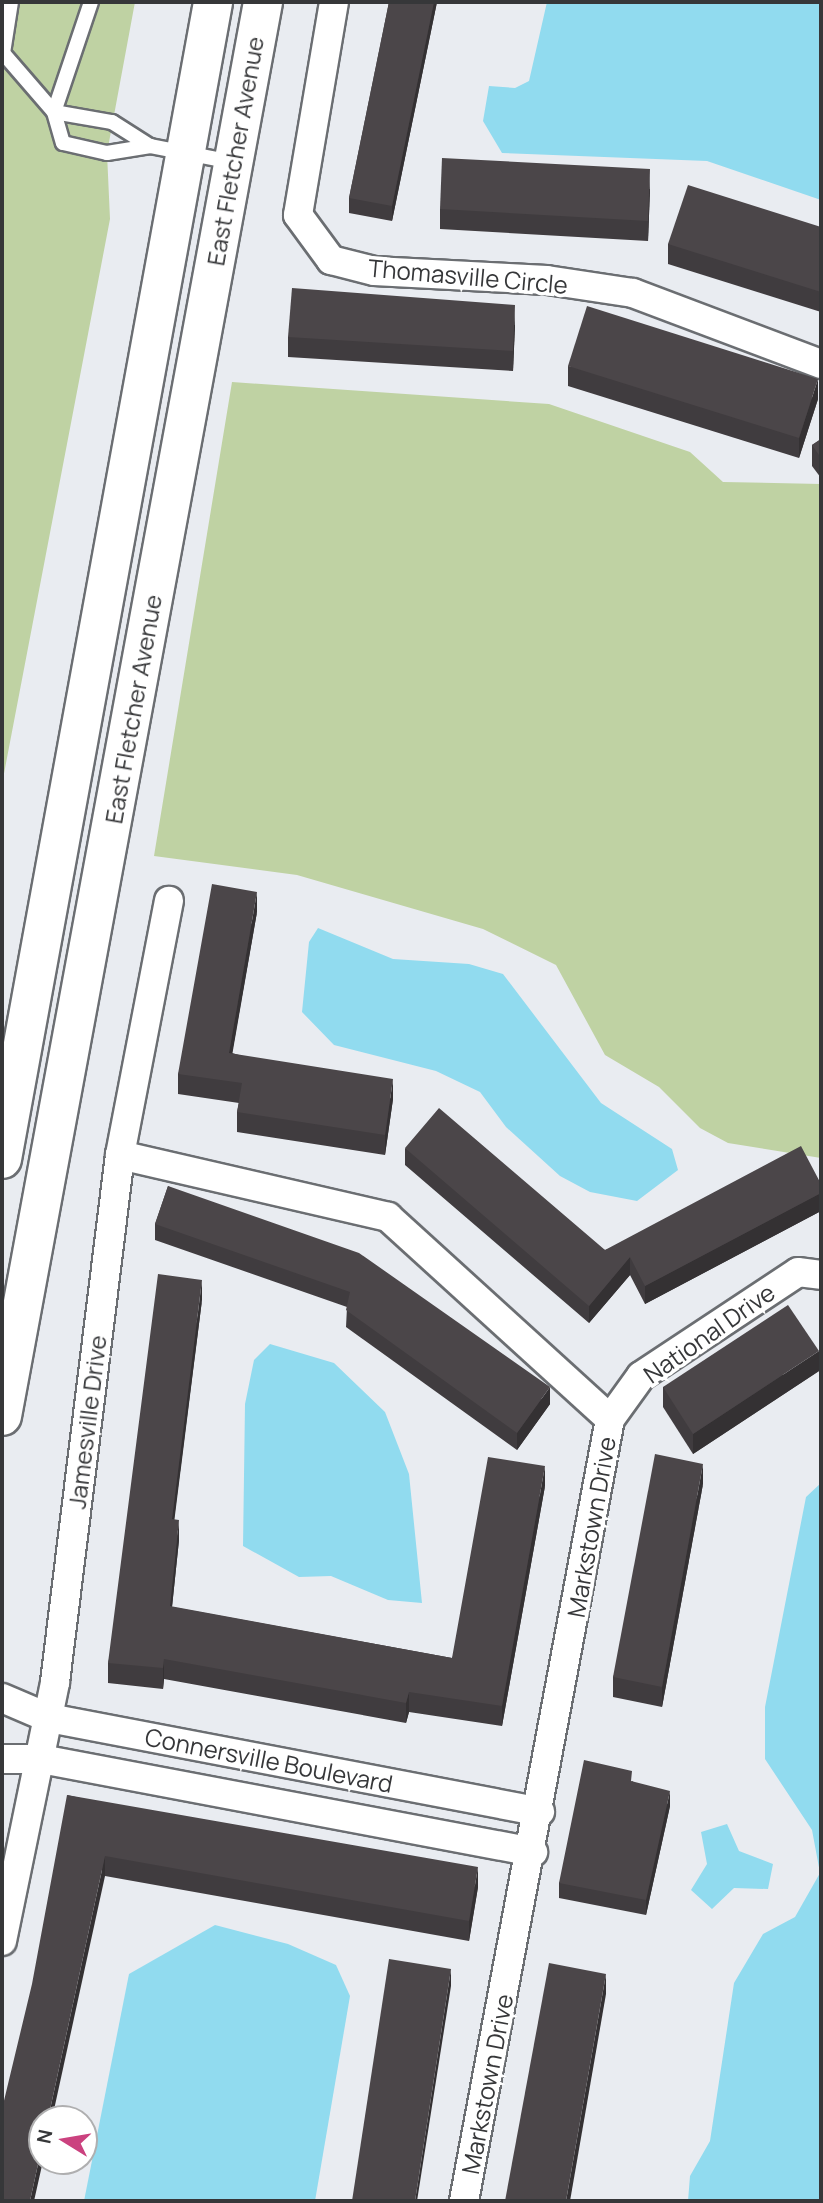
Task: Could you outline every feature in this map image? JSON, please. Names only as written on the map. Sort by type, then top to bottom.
[{"type":"main road","name":"East Fletcher Avenue","points":[[2,1158],[168,149],[214,2]]},
{"type":"main road","name":"East Fletcher Avenue","points":[[2,1416],[263,2]]},
{"type":"street","name":"Thomasville Circle","points":[[334,2],[298,215],[331,260],[374,271],[547,280],[633,293],[821,364]]},
{"type":"street","name":"Jamesville Drive","points":[[2,1941],[49,1718],[120,1155],[169,901]]},
{"type":"street","name":"Markstown Drive","points":[[120,1155],[388,1217],[610,1419],[533,1852],[464,2201]]},
{"type":"street","name":"National Drive","points":[[610,1419],[641,1376],[798,1272],[821,1275]]},
{"type":"street","name":"Connersville Boulevard","points":[[2,1698],[49,1718],[540,1812]]},
{"type":"street","name":"Connersville Boulevard","points":[[2,1759],[41,1759],[533,1852]]},
{"type":"lane","points":[[10,2],[3,53],[54,112],[63,143],[107,153],[168,149],[234,162]]},
{"type":"lane","points":[[54,112],[91,2]]},
{"type":"lane","points":[[54,112],[112,121],[168,149]]},
{"type":"lane","points":[[19,1058],[67,1067]]},
{"type":"green space","points":[[2,2],[135,2],[107,153],[110,219],[2,784]]},
{"type":"green space","points":[[232,382],[549,404],[690,452],[723,482],[821,484],[821,1158],[728,1143],[700,1128],[659,1087],[605,1055],[556,965],[483,929],[297,875],[154,856]]},
{"type":"water","points":[[547,2],[821,2],[821,200],[707,161],[502,153],[483,121],[489,86],[515,88],[529,81]]},
{"type":"water","points":[[318,928],[393,959],[469,964],[503,974],[601,1103],[672,1149],[678,1170],[637,1201],[590,1192],[560,1176],[506,1127],[480,1092],[436,1071],[334,1045],[302,1012],[309,942]]},
{"type":"water","points":[[270,1344],[334,1363],[385,1412],[409,1474],[422,1603],[388,1600],[331,1576],[299,1577],[243,1546],[245,1404],[254,1360]]},
{"type":"water","points":[[821,1483],[821,2201],[688,2201],[690,2176],[710,2141],[734,1983],[763,1934],[795,1917],[820,1873],[812,1830],[765,1759],[765,1707],[806,1497]]},
{"type":"water","points":[[727,1824],[739,1851],[773,1864],[768,1889],[734,1888],[712,1909],[691,1890],[707,1864],[701,1832]]},
{"type":"water","points":[[215,1925],[288,1944],[336,1965],[350,1996],[315,2201],[84,2201],[89,2175],[98,2175],[98,2130],[129,1974]]},
{"type":"building","points":[[389,2],[434,2],[392,206],[349,198]]},
{"type":"building","points":[[442,158],[650,169],[648,221],[440,209]]},
{"type":"building","points":[[688,185],[821,227],[821,292],[668,244]]},
{"type":"building","points":[[292,288],[515,305],[513,351],[288,337]]},
{"type":"building","points":[[587,306],[818,379],[799,438],[568,366]]},
{"type":"building","points":[[821,439],[821,458],[812,445]]},
{"type":"building","points":[[212,884],[257,892],[229,1053],[393,1079],[385,1135],[237,1112],[242,1083],[178,1074]]},
{"type":"building","points":[[439,1108],[605,1250],[801,1146],[821,1184],[821,1193],[645,1286],[630,1257],[589,1306],[405,1148]]},
{"type":"building","points":[[168,1186],[359,1253],[550,1387],[517,1433],[346,1310],[350,1292],[155,1224]]},
{"type":"building","points":[[158,1274],[202,1280],[172,1519],[179,1520],[170,1606],[452,1658],[488,1457],[545,1466],[502,1706],[409,1692],[406,1703],[164,1659],[163,1668],[108,1663]]},
{"type":"building","points":[[788,1305],[819,1351],[693,1434],[663,1387]]},
{"type":"building","points":[[655,1454],[703,1464],[662,1687],[613,1677]]},
{"type":"building","points":[[584,1760],[632,1771],[631,1781],[670,1791],[646,1900],[559,1883]]},
{"type":"building","points":[[67,1795],[478,1867],[469,1921],[105,1856],[51,2105],[28,2105],[28,2175],[36,2175],[30,2201],[2,2201],[2,2109],[32,1984]]},
{"type":"building","points":[[389,1959],[451,1969],[415,2201],[352,2201]]},
{"type":"building","points":[[549,1963],[606,1974],[566,2201],[505,2201]]}]
